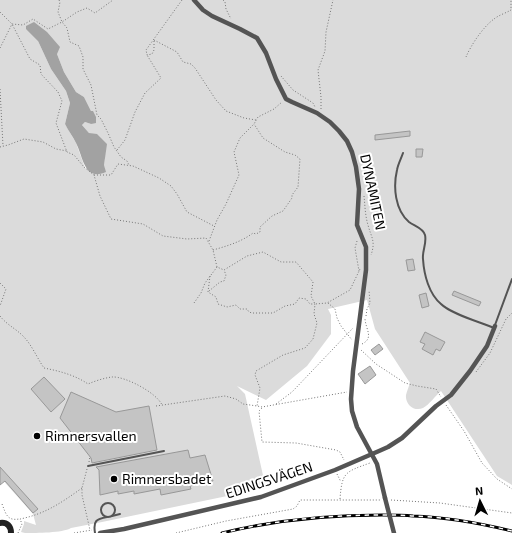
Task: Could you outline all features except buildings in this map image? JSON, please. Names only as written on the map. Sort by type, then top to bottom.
[{"type":"street","points":[[194,0],[203,10],[212,16],[257,38],[266,53],[286,99],[317,113],[324,118],[339,131],[347,141],[352,152],[359,189],[357,225],[366,246],[366,270],[353,371],[351,399],[352,411],[357,427],[377,464],[394,533]]},
{"type":"street","name":"EDINGSVÄGEN","points":[[100,533],[124,529],[261,497],[335,470],[384,449],[402,438],[436,406],[451,395],[487,346],[494,327]]},
{"type":"street","points":[[0,521],[9,526],[11,533]]},
{"type":"lane","points":[[403,153],[397,169],[395,180],[395,190],[399,210],[404,217],[422,230],[425,234],[422,258],[431,292],[441,304],[448,310],[494,327],[512,279]]},
{"type":"lane","points":[[88,466],[164,451]]},
{"type":"lane","points":[[107,503],[112,503],[115,507],[115,512],[110,516],[105,516],[102,512],[103,505],[107,503]]},
{"type":"lane","points":[[95,531],[94,526],[96,521],[101,518],[120,514]]},
{"type":"path","points":[[59,0],[58,12],[62,22],[67,28],[70,42],[79,46],[83,57],[83,69],[91,85],[96,115],[101,119],[114,147],[129,165]]},
{"type":"path","points":[[12,24],[23,25],[33,19],[48,29],[77,12],[87,8],[95,13],[113,0]]},
{"type":"path","points":[[117,151],[125,140],[135,112],[145,93],[161,78],[146,50],[182,0]]},
{"type":"path","points":[[323,112],[320,108],[321,97],[318,70],[325,51],[326,32],[333,0]]},
{"type":"path","points":[[466,57],[469,50],[485,27],[494,19],[511,10],[511,0]]},
{"type":"path","points":[[0,12],[12,24],[30,59],[40,65],[41,74],[58,92],[62,101],[56,123],[67,152]]},
{"type":"path","points":[[0,48],[12,24]]},
{"type":"path","points":[[147,54],[152,54],[154,50],[154,40]]},
{"type":"path","points":[[154,40],[177,52],[183,62],[191,64],[216,100],[226,111],[244,118],[256,120]]},
{"type":"path","points":[[0,89],[3,146]]},
{"type":"path","points":[[208,242],[239,176],[234,152],[240,138],[254,124],[258,117],[274,109],[286,99]]},
{"type":"path","points":[[0,120],[2,115]]},
{"type":"path","points":[[213,250],[232,245],[247,238],[253,233],[256,234],[260,232],[260,227],[272,216],[283,211],[298,187],[300,159],[295,155],[285,152],[263,138],[254,124]]},
{"type":"path","points":[[0,147],[24,139],[43,142],[56,149],[74,155],[94,175],[100,196],[111,219],[142,224],[164,236],[187,239],[206,238],[213,250],[217,266],[224,270],[226,275],[224,281],[220,282],[208,292]]},
{"type":"path","points":[[94,175],[111,175],[118,164],[133,166],[159,178],[171,186],[187,212],[215,226]]},
{"type":"path","name":"DYNAMITEN","points":[[364,195],[368,224],[374,242],[371,258]]},
{"type":"path","points":[[359,272],[355,248],[360,232]]},
{"type":"path","points":[[224,270],[247,256],[263,252],[281,262],[296,262],[313,282],[311,296],[315,304],[314,314],[317,323],[313,339],[305,348],[283,355],[256,371],[255,375],[260,388],[257,406]]},
{"type":"path","points":[[194,303],[201,293],[205,283],[217,266]]},
{"type":"path","points":[[208,292],[216,297],[218,304],[227,307],[236,305],[240,310],[247,309],[252,313],[273,313],[285,306],[295,304],[299,298],[306,299],[310,304],[328,303],[350,290],[361,267]]},
{"type":"path","points":[[208,292],[210,276]]},
{"type":"path","points":[[0,283],[6,289],[0,306]]},
{"type":"path","points":[[356,346],[367,341],[369,338],[365,318],[370,304],[369,289]]},
{"type":"path","points":[[328,303],[335,310],[339,322],[356,346],[376,364],[405,383],[436,389],[464,431],[482,463],[497,480],[512,489]]},
{"type":"path","points":[[0,316],[5,322],[24,337],[44,368],[59,371],[88,384],[113,377],[132,382],[154,395],[162,405]]},
{"type":"path","points":[[276,405],[292,392],[359,321]]},
{"type":"path","points":[[156,406],[225,396],[236,399],[243,404],[262,407],[352,391]]},
{"type":"path","points":[[262,407],[259,411],[262,442],[296,443],[336,450],[340,452],[346,465]]},
{"type":"path","points":[[90,456],[82,488],[82,495],[90,531]]},
{"type":"path","points":[[340,500],[341,482],[346,474],[371,464],[362,458]]},
{"type":"path","points":[[335,470],[341,482]]},
{"type":"path","points":[[2,504],[8,517],[20,519],[31,517],[50,509],[82,488]]},
{"type":"path","points":[[176,533],[226,521],[293,509],[297,506],[300,500],[379,500],[426,502],[467,506],[512,513]]},
{"type":"path","points":[[20,519],[22,524],[19,532],[21,533]]},
{"type":"path","points":[[74,533],[95,531]]},
{"type":"shaded area","points":[[0,0],[512,0],[512,485],[497,476],[441,391],[428,405],[423,408],[416,409],[409,404],[406,395],[410,383],[375,329],[367,300],[328,309],[331,315],[331,334],[307,366],[266,400],[237,386],[245,394],[264,480],[256,490],[62,531],[25,533],[21,532],[24,521],[36,525],[33,514],[0,477]],"holes":[[[38,41],[57,54],[64,72],[76,92],[84,97],[91,111],[93,111],[91,124],[85,122],[82,125],[89,133],[106,144],[104,165],[105,172],[101,174],[85,168],[76,143],[65,124],[70,103],[66,91],[51,69]]]},
{"type":"shaded area","points":[[34,22],[47,32],[60,47],[57,54],[64,72],[76,92],[84,97],[91,111],[93,111],[96,117],[96,123],[91,124],[85,122],[82,125],[89,133],[97,134],[107,144],[104,165],[106,172],[93,174],[85,166],[76,143],[65,124],[70,103],[66,91],[51,69],[38,41],[26,29],[26,26]]},
{"type":"railway","points":[[222,533],[242,528],[302,519],[382,515],[450,519],[512,531]]},
{"type":"place","name":"Rimnersvallen","points":[[37,436]]},
{"type":"place","name":"Rimnersbadet","points":[[114,479]]}]
